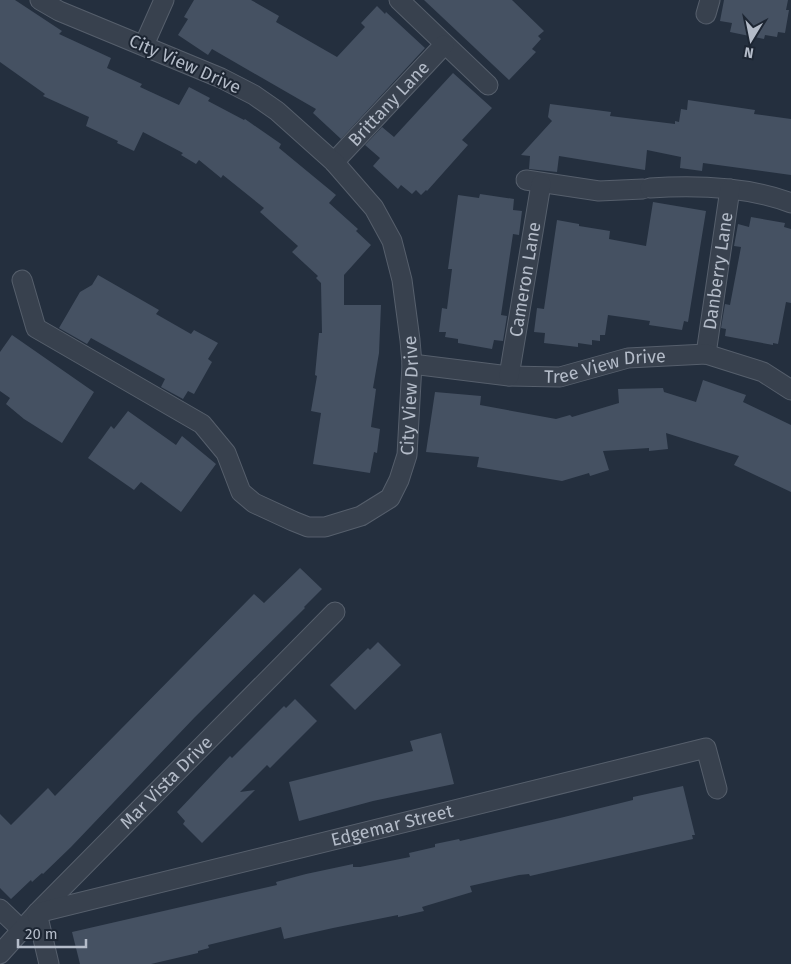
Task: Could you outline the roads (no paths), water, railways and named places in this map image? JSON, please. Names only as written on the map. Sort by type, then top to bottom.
[{"type":"street","name":"City View Drive","points":[[22,280],[36,328],[202,424],[226,453],[241,492],[254,503],[308,527],[325,528],[345,522],[376,508],[390,498],[399,480],[407,455],[412,364],[402,280],[392,241],[374,208],[334,162],[277,111],[254,95],[144,46],[58,11],[40,0]]},
{"type":"street","points":[[144,46],[164,0]]},
{"type":"street","points":[[399,0],[488,85]]},
{"type":"street","name":"Brittany Lane","points":[[334,162],[444,45]]},
{"type":"street","name":"Cameron Lane","points":[[510,376],[534,182],[614,192],[646,189]]},
{"type":"street","name":"Danberry Lane","points":[[646,189],[683,186],[730,189],[778,198],[791,203]]},
{"type":"street","name":"Danberry Lane","points":[[706,354],[730,189]]},
{"type":"street","name":"Tree View Drive","points":[[412,364],[510,376],[560,377],[628,358],[706,354],[763,372],[791,390]]},
{"type":"street","name":"Mar Vista Drive","points":[[0,954],[37,913],[335,612]]},
{"type":"street","name":"Edgemar Street","points":[[37,913],[706,748],[717,789]]},
{"type":"street","points":[[0,908],[22,930]]},
{"type":"street","points":[[37,913],[49,964]]}]
